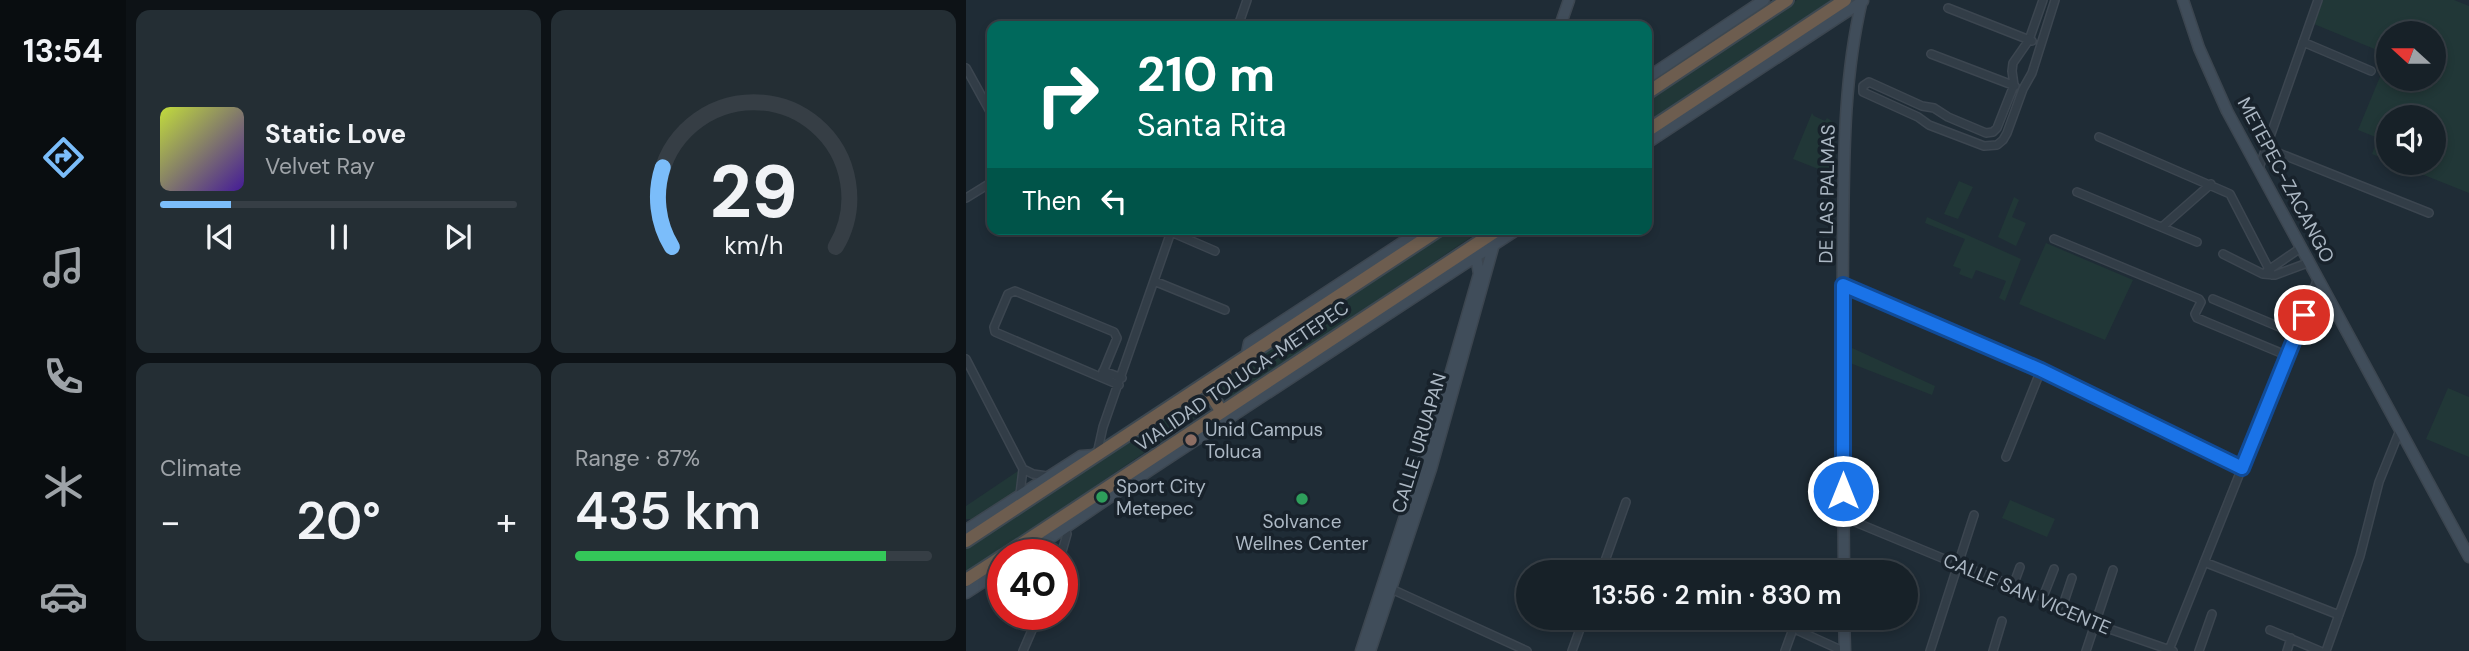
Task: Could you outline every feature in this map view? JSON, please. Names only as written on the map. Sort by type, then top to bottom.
[{"type":"highway","points":[[1652,90],[1787,0]]},
{"type":"highway","points":[[1652,134],[1774,48],[1846,4]]},
{"type":"highway","points":[[1774,48],[1791,46]]},
{"type":"highway","name":"VIALIDAD TOLUCA-METEPEC","points":[[966,541],[1431,235]]},
{"type":"highway","name":"VIALIDAD TOLUCA-METEPEC","points":[[1034,539],[1143,470],[1222,412],[1446,270],[1491,235]]},
{"type":"highway","points":[[1205,386],[1222,412]]},
{"type":"highway","name":"VIALIDAD TOLUCA-METEPEC","points":[[966,580],[987,567]]},
{"type":"main road","points":[[1556,21],[1562,0]]},
{"type":"main road","points":[[1562,21],[1569,0]]},
{"type":"main road","points":[[1652,75],[1764,0]]},
{"type":"main road","name":"METEPEC-ZACANGO","points":[[2183,0],[2204,61],[2227,111],[2469,557]]},
{"type":"main road","points":[[1652,134],[1791,46],[1846,4],[1863,1]]},
{"type":"main road","name":"DE LAS PALMAS","points":[[1844,560],[1846,89],[1851,51],[1863,1]]},
{"type":"main road","points":[[1245,358],[1249,343],[1414,235]]},
{"type":"main road","points":[[1143,470],[1446,270],[1476,256],[1508,235]]},
{"type":"main road","name":"CALLE URUAPAN","points":[[1361,651],[1388,587],[1436,451],[1494,244]]},
{"type":"main road","name":"CALLE URUAPAN","points":[[1370,651],[1479,274],[1476,256]]},
{"type":"main road","points":[[966,530],[1082,456],[1096,454]]},
{"type":"main road","points":[[1044,539],[1063,523]]},
{"type":"main road","points":[[966,593],[987,579]]},
{"type":"main road","points":[[1844,630],[1844,651]]},
{"type":"street","points":[[1240,21],[1247,0]]},
{"type":"street","points":[[2043,0],[2029,40],[2013,63],[2014,85],[1993,132],[1986,133],[1934,108],[1922,106],[1869,82],[1863,86],[1864,94],[1918,117],[1928,125],[1984,146],[1997,145],[2007,133],[2023,89],[2032,73],[2055,0]]},
{"type":"street","points":[[2259,168],[2318,0]]},
{"type":"street","points":[[1948,8],[2039,44]]},
{"type":"street","points":[[2303,42],[2371,71]]},
{"type":"street","points":[[1931,54],[2023,89]]},
{"type":"street","points":[[966,68],[987,107]]},
{"type":"street","points":[[1918,117],[1922,106]]},
{"type":"street","points":[[1943,129],[1948,117]]},
{"type":"street","points":[[2099,138],[2211,184],[2232,196],[2268,273]]},
{"type":"street","points":[[2266,148],[2429,213]]},
{"type":"street","points":[[2162,227],[2211,184]]},
{"type":"street","points":[[966,198],[987,185]]},
{"type":"street","points":[[2077,192],[2197,242]]},
{"type":"street","points":[[1096,454],[1171,235]]},
{"type":"street","points":[[1181,235],[1215,251]]},
{"type":"street","points":[[2054,239],[2199,299],[2197,317],[2288,356]]},
{"type":"street","points":[[2268,273],[2302,247]]},
{"type":"street","points":[[2223,254],[2268,273],[2288,270],[2310,262]]},
{"type":"street","points":[[2282,261],[2288,270]]},
{"type":"street","points":[[2171,650],[2318,278]]},
{"type":"street","points":[[1154,281],[1225,310]]},
{"type":"street","points":[[1843,285],[2041,370],[2242,468]]},
{"type":"street","points":[[1102,374],[1117,338],[1114,332],[1015,291],[1008,294],[994,327],[995,332],[1102,374],[1120,381]]},
{"type":"street","points":[[2213,299],[2296,334]]},
{"type":"street","points":[[966,359],[1023,469],[1020,495]]},
{"type":"street","points":[[2006,457],[2041,370]]},
{"type":"street","points":[[2326,651],[2360,556],[2379,482],[2400,430]]},
{"type":"street","points":[[1023,469],[1048,477]]},
{"type":"street","points":[[1605,560],[1626,502]]},
{"type":"street","points":[[1930,651],[1974,515]]},
{"type":"street","name":"CALLE SAN VICENTE","points":[[1843,517],[2043,597],[2095,624],[2171,650]]},
{"type":"street","points":[[1063,523],[1067,539]]},
{"type":"street","points":[[2204,562],[2339,615]]},
{"type":"street","points":[[2014,586],[2020,567]]},
{"type":"street","points":[[2043,597],[2054,569]]},
{"type":"street","points":[[2086,651],[2113,570]]},
{"type":"street","points":[[2063,608],[2072,578]]},
{"type":"street","points":[[1388,587],[1527,651]]},
{"type":"street","points":[[2199,651],[2212,614]]},
{"type":"street","points":[[1993,651],[2002,621]]},
{"type":"street","points":[[1023,651],[1032,630]]},
{"type":"street","points":[[1572,651],[1580,630]]},
{"type":"street","points":[[1785,651],[1793,630]]},
{"type":"street","points":[[2270,630],[2320,651]]},
{"type":"street","points":[[1799,631],[1844,651]]},
{"type":"street","points":[[2287,651],[2291,638]]},
{"type":"green space","points":[[1797,0],[1834,0],[1652,122],[1652,98]]},
{"type":"green space","points":[[2323,0],[2454,0],[2469,6],[2469,193],[2424,175],[2446,175],[2446,105],[2376,105],[2376,137],[2358,130],[2376,86],[2376,91],[2446,91],[2446,21],[2376,21],[2376,50],[2314,24]]},
{"type":"green space","points":[[1812,113],[1825,121],[1827,118],[1835,123],[1836,176],[1793,159]]},
{"type":"green space","points":[[1959,181],[1973,187],[1958,219],[1944,214]]},
{"type":"green space","points":[[2014,197],[2019,200],[2012,217],[2026,223],[2016,246],[1998,237]]},
{"type":"green space","points":[[1927,217],[2021,259],[2005,301],[1999,298],[2006,281],[1976,270],[1972,279],[1959,274],[1961,269],[1953,266],[1965,239],[1925,223]]},
{"type":"green space","points":[[1439,235],[1474,235],[1237,395],[1229,398],[1221,393],[1222,381]]},
{"type":"green space","points":[[2046,243],[2133,280],[2105,340],[2019,304]]},
{"type":"green space","points":[[1850,347],[1935,386],[1932,395],[1850,363]]},
{"type":"green space","points":[[2448,388],[2469,397],[2469,457],[2426,439]]},
{"type":"green space","points":[[1190,398],[1203,402],[1202,413],[1018,539],[987,539],[987,561],[966,575],[966,547]]},
{"type":"green space","points":[[1018,471],[1020,483],[1015,494],[972,519],[966,519],[966,506]]},
{"type":"green space","points":[[2010,500],[2055,519],[2047,537],[2002,518]]},
{"type":"place","name":"Unid Campus Toluca","points":[[1191,440]]},
{"type":"place","name":"Sport City Metepec","points":[[1102,497]]},
{"type":"place","name":"Solvance Wellnes Center","points":[[1302,499]]},
{"type":"route","points":[[1843,491],[1843,285],[2041,370],[2242,468],[2304,315]]}]
